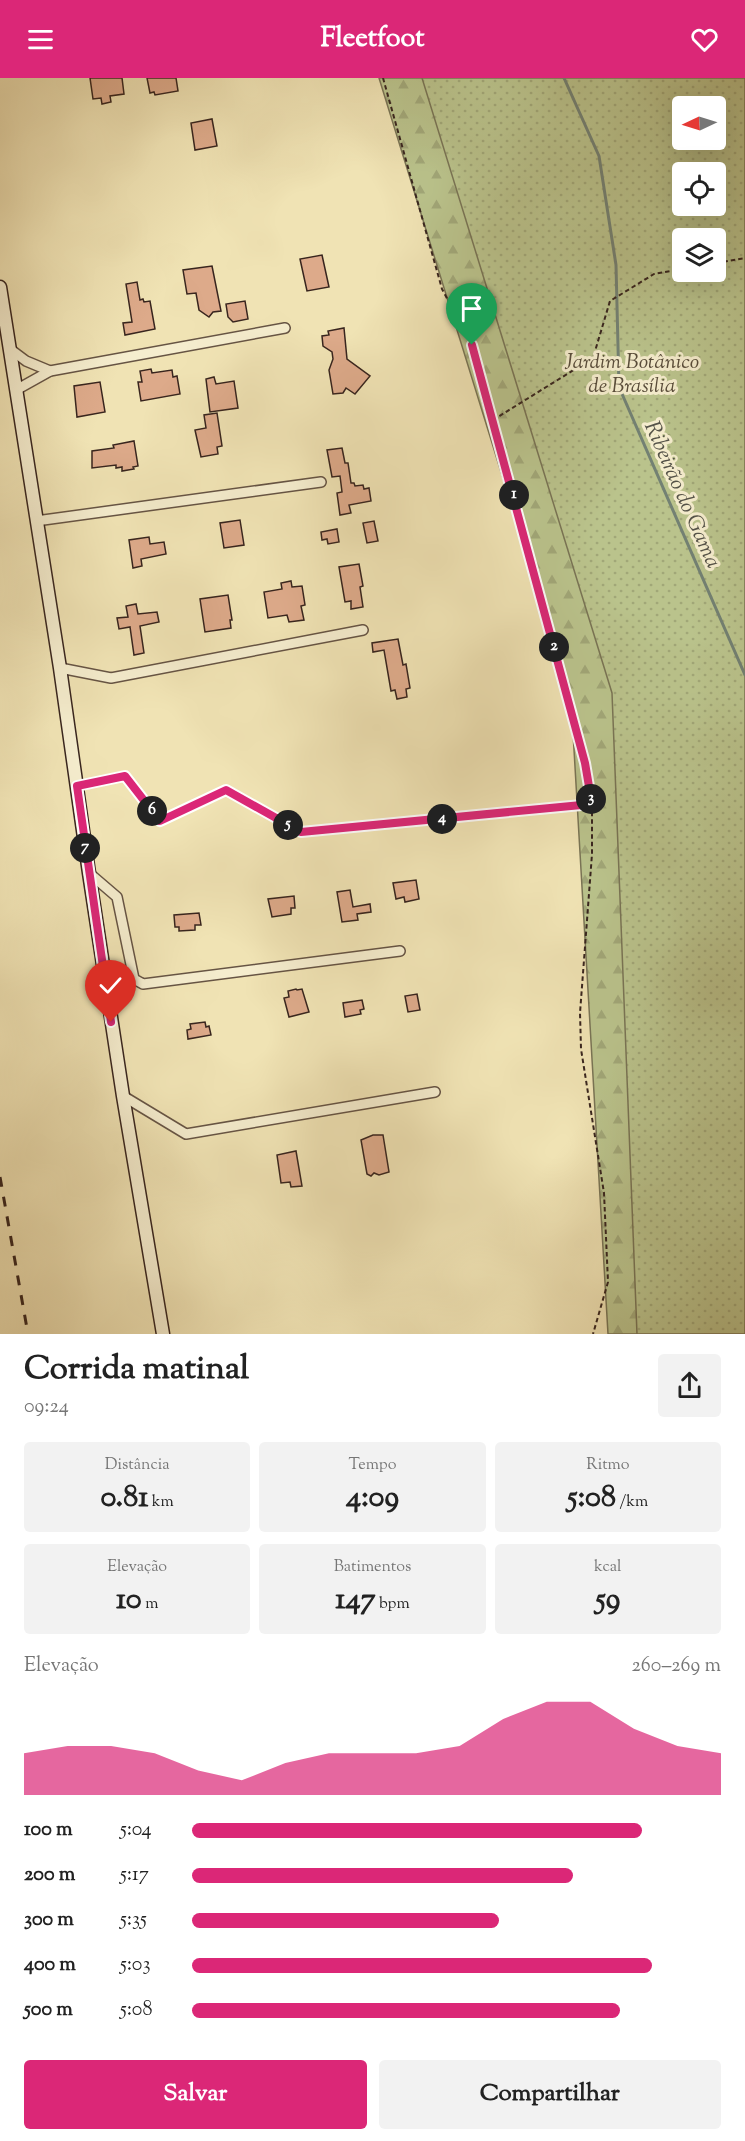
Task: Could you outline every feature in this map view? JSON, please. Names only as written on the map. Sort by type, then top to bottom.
[{"type":"street","points":[[0,287],[60,668],[123,1096],[163,1334]]},
{"type":"street","points":[[15,390],[50,371],[285,328]]},
{"type":"street","points":[[10,349],[26,361],[50,371]]},
{"type":"street","points":[[36,521],[321,482]]},
{"type":"street","points":[[60,668],[111,678],[363,630]]},
{"type":"street","points":[[89,873],[117,897],[134,979],[144,984],[400,951]]},
{"type":"street","points":[[123,1096],[186,1134],[435,1092]]},
{"type":"path","points":[[383,78],[442,290],[472,345],[582,752],[592,804],[592,854],[580,1013],[581,1049],[604,1193],[608,1282],[593,1334]]},
{"type":"path","points":[[726,261],[745,258]]},
{"type":"path","points":[[493,420],[593,358],[610,301],[654,274],[672,271]]},
{"type":"path","points":[[77,786],[125,776],[160,821],[226,790],[301,832],[592,804]]},
{"type":"green space","name":"Jardim Botânico de Brasília","points":[[379,78],[745,78],[745,1334],[608,1334],[571,698]]},
{"type":"green space","name":"Jardim Botânico de Brasília","points":[[422,78],[745,78],[745,1334],[637,1334],[612,693]]},
{"type":"building","points":[[90,78],[122,78],[124,94],[110,96],[111,102],[102,104],[101,98],[93,99]]},
{"type":"building","points":[[147,78],[176,78],[178,91],[155,95],[154,92],[150,93]]},
{"type":"building","points":[[212,119],[217,146],[195,150],[191,123]]},
{"type":"building","points":[[322,255],[329,287],[307,291],[300,259]]},
{"type":"building","points":[[212,266],[221,311],[213,312],[209,317],[199,310],[196,293],[187,294],[183,270]]},
{"type":"building","points":[[137,282],[140,300],[150,301],[155,329],[125,335],[123,323],[132,322],[126,284]]},
{"type":"building","points":[[245,301],[248,319],[233,322],[228,317],[226,304]]},
{"type":"building","points":[[344,328],[347,359],[370,376],[355,394],[346,388],[343,393],[333,394],[329,370],[333,359],[332,352],[323,346],[322,336],[329,335],[328,331]]},
{"type":"building","points":[[151,369],[152,373],[172,370],[173,377],[177,376],[180,394],[141,401],[138,382],[142,382],[140,371]]},
{"type":"building","points":[[214,377],[216,384],[234,381],[238,408],[210,412],[206,379]]},
{"type":"building","points":[[100,382],[105,412],[77,417],[74,386]]},
{"type":"building","points":[[217,413],[222,446],[217,447],[218,454],[201,457],[195,430],[206,428],[204,415]]},
{"type":"building","points":[[134,441],[138,466],[133,467],[134,469],[122,471],[122,467],[116,468],[116,465],[92,468],[92,451],[114,448],[113,445]]},
{"type":"building","points":[[342,448],[345,463],[348,463],[351,483],[355,486],[363,485],[364,489],[369,488],[371,501],[349,505],[351,513],[340,515],[337,493],[342,492],[340,476],[332,477],[327,450]]},
{"type":"building","points":[[240,520],[244,545],[224,548],[220,523]]},
{"type":"building","points":[[374,521],[378,541],[367,543],[363,523]]},
{"type":"building","points":[[337,529],[339,542],[328,544],[327,539],[322,540],[321,532]]},
{"type":"building","points":[[149,537],[150,544],[164,542],[166,554],[141,559],[142,566],[133,568],[129,540]]},
{"type":"building","points":[[359,564],[363,586],[360,587],[363,607],[351,609],[351,601],[345,602],[339,567]]},
{"type":"building","points":[[291,581],[292,587],[302,586],[305,605],[301,606],[304,620],[289,622],[287,615],[268,618],[264,592],[282,589],[281,583]]},
{"type":"building","points":[[228,595],[231,628],[205,632],[200,599]]},
{"type":"building","points":[[136,604],[138,614],[157,612],[159,622],[140,626],[144,653],[134,655],[130,627],[119,629],[117,618],[128,617],[126,606]]},
{"type":"building","points":[[398,639],[403,665],[406,664],[410,688],[406,689],[407,697],[397,699],[395,690],[391,691],[384,650],[373,652],[372,643]]},
{"type":"building","points":[[416,880],[419,899],[405,902],[404,897],[396,899],[393,883]]},
{"type":"building","points":[[350,890],[353,907],[370,904],[371,912],[357,914],[358,920],[342,922],[337,892]]},
{"type":"building","points":[[294,896],[295,908],[291,908],[291,914],[272,917],[268,899]]},
{"type":"building","points":[[199,913],[201,925],[195,925],[195,930],[179,931],[179,927],[175,927],[174,915]]},
{"type":"building","points":[[302,989],[309,1012],[289,1017],[284,998],[289,997],[288,991]]},
{"type":"building","points":[[417,994],[420,1010],[408,1012],[405,996]]},
{"type":"building","points":[[362,1000],[364,1009],[360,1010],[361,1014],[345,1017],[343,1003]]},
{"type":"building","points":[[205,1022],[206,1027],[209,1026],[211,1035],[188,1039],[187,1030],[191,1029],[190,1024]]},
{"type":"building","points":[[373,1135],[383,1135],[389,1172],[379,1175],[374,1173],[371,1176],[367,1174],[361,1140]]},
{"type":"building","points":[[296,1151],[302,1186],[291,1187],[290,1182],[281,1183],[277,1155]]},
{"type":"waterway","name":"Ribeirão do Gama","points":[[564,78],[599,156],[616,265],[619,387],[745,675]]},
{"type":"railway","points":[[0,1177],[28,1334]]},
{"type":"route","points":[[111,1022],[77,786],[125,776],[160,821],[226,790],[301,832],[592,804],[585,763],[472,345]]}]
